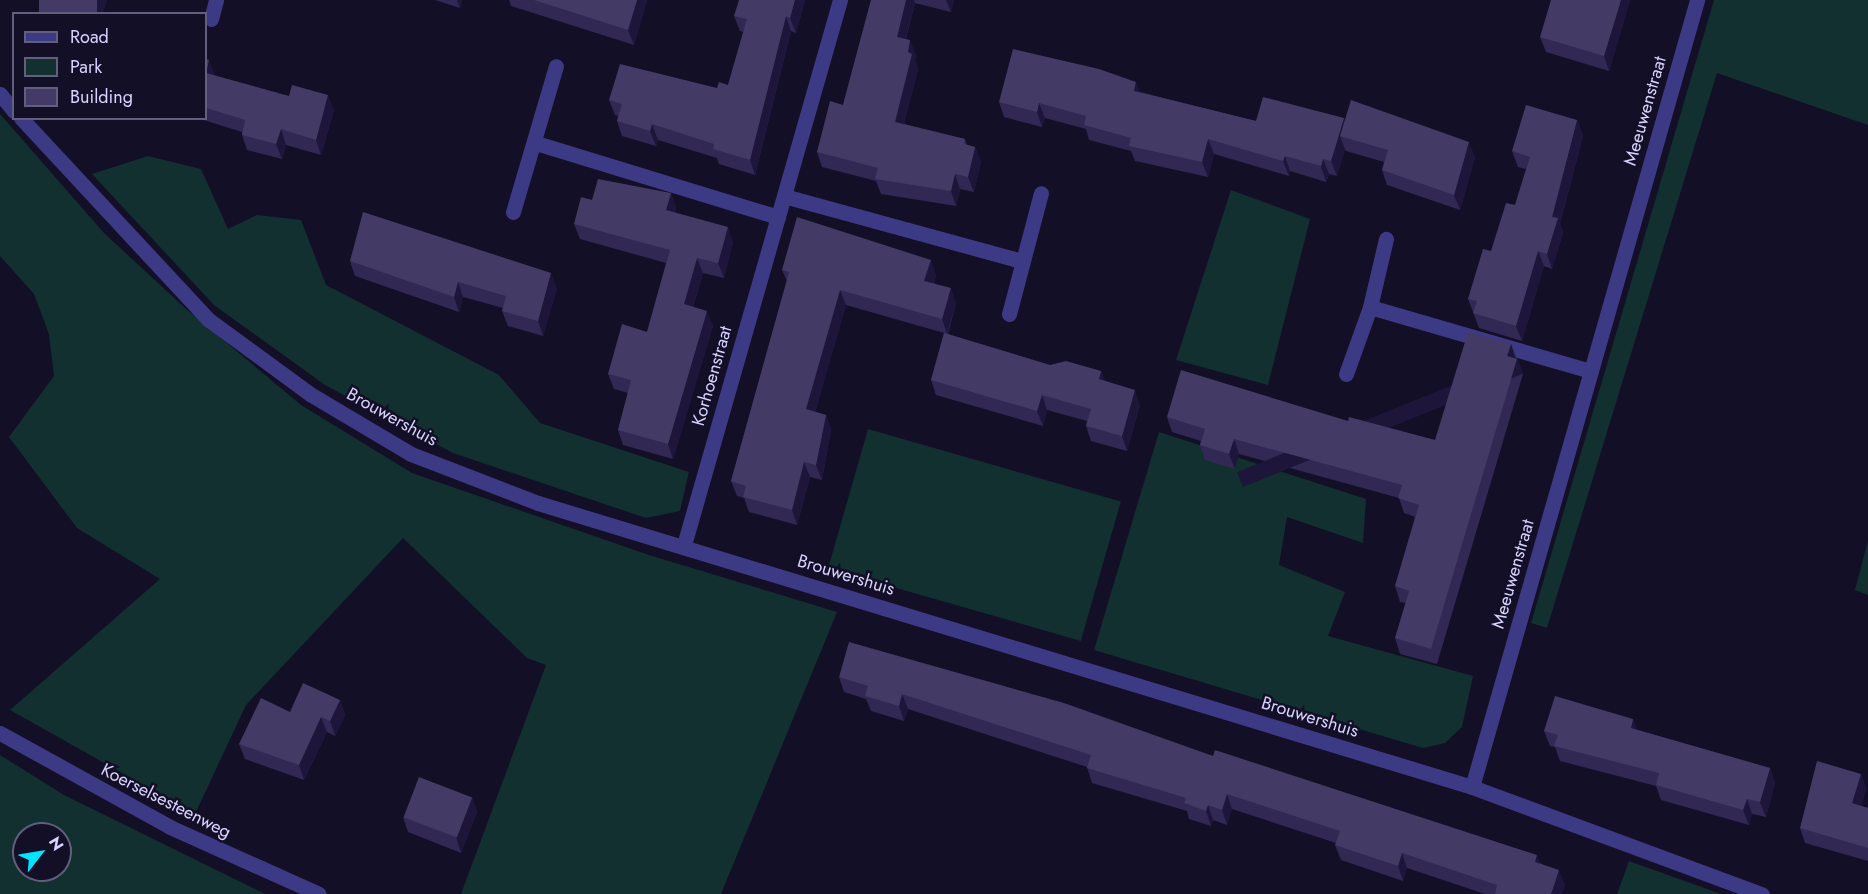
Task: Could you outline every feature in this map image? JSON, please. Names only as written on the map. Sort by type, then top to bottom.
[{"type":"street","points":[[211,19],[216,0]]},
{"type":"street","name":"Korhoenstraat","points":[[684,545],[840,0]]},
{"type":"street","name":"Meeuwenstraat","points":[[1472,787],[1697,0]]},
{"type":"street","points":[[513,212],[536,143],[556,66]]},
{"type":"street","points":[[0,94],[12,109]]},
{"type":"street","name":"Brouwershuis","points":[[23,120],[209,320],[310,394],[411,454],[538,503],[684,545],[1472,787],[1762,894]]},
{"type":"street","points":[[536,143],[778,217]]},
{"type":"street","points":[[1009,314],[1041,193]]},
{"type":"street","points":[[784,196],[1022,261]]},
{"type":"street","points":[[1346,374],[1370,306],[1386,239]]},
{"type":"street","points":[[1370,306],[1591,371]]},
{"type":"street","name":"Koerselsesteenweg","points":[[0,733],[170,827],[319,894]]},
{"type":"green space","points":[[1714,0],[1868,0],[1868,125],[1717,73],[1547,628],[1531,623]]},
{"type":"green space","points":[[0,114],[104,233],[185,308],[301,405],[412,473],[649,555],[837,612],[721,894],[461,894],[546,665],[527,658],[403,538],[246,705],[195,814],[10,710],[160,579],[77,528],[9,437],[54,376],[49,334],[34,294],[0,256]]},
{"type":"green space","points":[[148,156],[201,169],[228,229],[257,215],[301,220],[326,285],[499,375],[540,423],[689,472],[680,511],[646,518],[453,453],[325,385],[214,305],[92,174]]},
{"type":"green space","points":[[1231,190],[1310,219],[1268,385],[1176,360]]},
{"type":"green space","points":[[868,429],[1121,501],[1081,641],[828,568]]},
{"type":"green space","points":[[1159,432],[1366,499],[1363,543],[1287,517],[1279,565],[1345,592],[1328,636],[1473,676],[1462,727],[1445,743],[1423,748],[1094,650]]},
{"type":"green space","points":[[1868,541],[1868,595],[1855,590]]},
{"type":"green space","points":[[0,755],[64,795],[265,894],[0,894]]},
{"type":"green space","points":[[1629,861],[1721,894],[1617,894]]},
{"type":"building","points":[[39,0],[97,0],[97,12],[39,12]]},
{"type":"building","points":[[534,0],[637,0],[628,30]]},
{"type":"building","points":[[739,0],[795,0],[790,18],[786,16],[750,160],[713,149],[714,144],[652,124],[650,131],[617,121],[622,104],[609,100],[620,64],[717,88],[719,82],[728,85],[747,19],[734,16]]},
{"type":"building","points":[[871,0],[906,0],[897,37],[910,40],[908,52],[912,54],[895,122],[965,139],[964,144],[975,147],[968,177],[955,174],[951,191],[875,179],[878,168],[817,152],[830,101],[843,105]]},
{"type":"building","points":[[1551,0],[1621,0],[1604,56],[1540,37]]},
{"type":"building","points":[[1013,49],[1099,69],[1136,82],[1134,91],[1256,121],[1263,97],[1344,118],[1331,161],[1323,159],[1321,166],[1285,156],[1283,161],[1208,139],[1202,162],[1129,146],[1131,138],[1084,125],[1086,116],[1039,103],[1037,112],[999,102]]},
{"type":"building","points":[[207,73],[289,96],[292,85],[328,95],[316,140],[281,129],[276,144],[242,135],[245,120],[207,108]]},
{"type":"building","points":[[1351,100],[1469,142],[1454,195],[1382,170],[1388,150],[1340,136]]},
{"type":"building","points":[[1526,105],[1577,120],[1552,217],[1558,218],[1547,254],[1538,251],[1516,326],[1473,313],[1477,301],[1468,299],[1483,249],[1491,251],[1506,203],[1515,205],[1530,157],[1512,151]]},
{"type":"building","points":[[598,179],[671,193],[666,210],[728,227],[718,263],[697,258],[684,304],[707,311],[668,444],[618,430],[631,380],[608,374],[622,324],[647,332],[670,250],[574,224],[581,197],[592,200]]},
{"type":"building","points":[[363,212],[551,273],[538,321],[502,311],[506,296],[458,282],[454,297],[350,261]]},
{"type":"building","points":[[797,217],[931,260],[924,281],[951,288],[942,319],[840,290],[806,409],[826,415],[816,465],[804,462],[792,510],[743,497],[746,486],[731,481],[789,272],[782,270]]},
{"type":"building","points":[[1468,332],[1511,344],[1507,356],[1517,359],[1431,649],[1395,638],[1409,591],[1395,586],[1419,505],[1398,498],[1402,485],[1234,439],[1229,454],[1200,445],[1205,429],[1167,417],[1181,370],[1348,421],[1349,417],[1435,440]]},
{"type":"building","points":[[944,333],[1050,365],[1066,361],[1101,371],[1099,379],[1135,390],[1122,436],[1086,426],[1091,409],[1042,395],[1037,411],[931,380]]},
{"type":"building","points":[[849,642],[1064,703],[1213,756],[1215,750],[1537,855],[1535,862],[1559,870],[1551,894],[1495,894],[1497,885],[1402,853],[1398,866],[1335,845],[1340,831],[1227,794],[1222,810],[1208,805],[1206,811],[1184,803],[1186,798],[1087,768],[1091,755],[902,694],[899,706],[865,696],[868,686],[839,677]]},
{"type":"building","points":[[303,683],[340,700],[330,721],[321,717],[299,765],[239,744],[261,698],[290,712]]},
{"type":"building","points":[[1555,696],[1633,719],[1631,728],[1770,768],[1760,802],[1747,799],[1743,810],[1656,785],[1659,773],[1554,746],[1558,735],[1544,731]]},
{"type":"building","points":[[1817,761],[1861,774],[1852,803],[1868,808],[1868,848],[1800,828]]},
{"type":"building","points":[[419,777],[472,797],[457,838],[404,817]]}]
